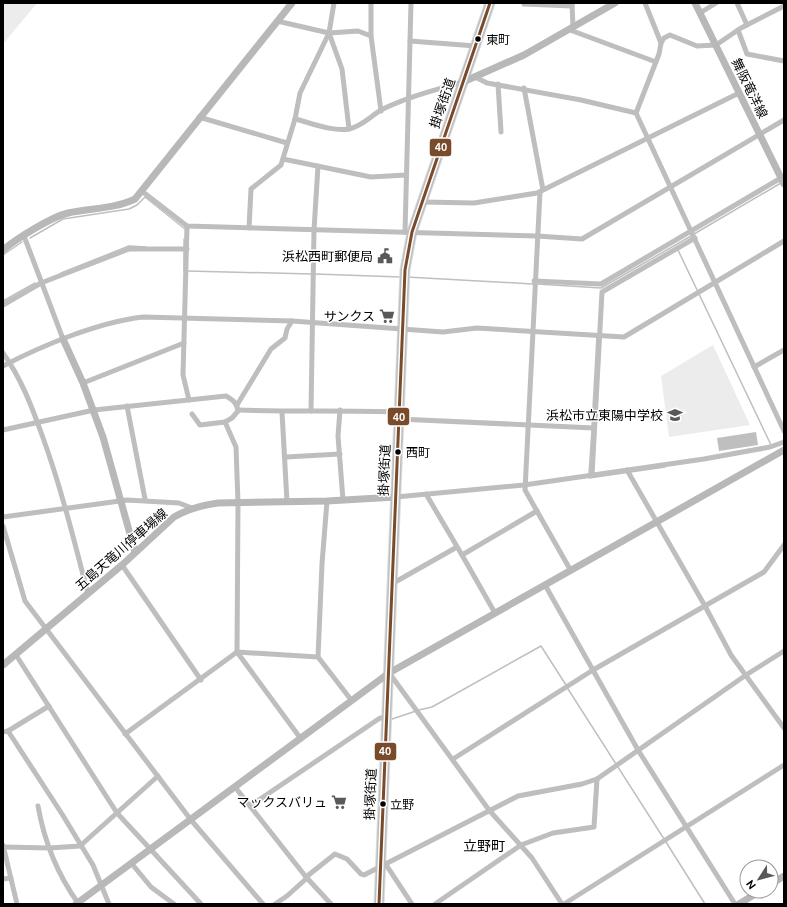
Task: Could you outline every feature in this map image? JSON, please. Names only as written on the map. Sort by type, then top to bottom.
[{"type":"highway","name":"掛塚街道","points":[[378,904],[383,864],[404,276],[408,232],[422,202],[490,3]]},
{"type":"street","points":[[3,250],[24,236],[66,214],[129,202],[143,192],[199,117],[292,3]]},
{"type":"street","points":[[249,228],[250,189],[281,165],[295,119],[300,93],[329,33],[334,3]]},
{"type":"street","points":[[371,3],[371,36],[380,111]]},
{"type":"street","points":[[408,232],[406,175],[411,3]]},
{"type":"street","points":[[295,119],[337,129],[349,129],[359,125],[380,111],[408,98],[463,82],[524,55],[615,3]]},
{"type":"street","points":[[645,3],[661,43]]},
{"type":"street","name":"舞阪竜洋線","points":[[695,3],[782,180]]},
{"type":"street","points":[[700,12],[716,3]]},
{"type":"street","points":[[736,3],[747,25]]},
{"type":"street","points":[[524,4],[572,4],[571,29]]},
{"type":"street","points":[[784,6],[738,30],[716,45],[697,46],[670,35],[664,38],[636,113],[784,431]]},
{"type":"street","points":[[277,22],[329,33],[358,31],[371,36]]},
{"type":"street","points":[[571,29],[656,62]]},
{"type":"street","points":[[738,30],[747,54],[784,61]]},
{"type":"street","points":[[329,33],[342,69],[349,129]]},
{"type":"street","points":[[410,41],[476,46]]},
{"type":"street","points":[[475,77],[487,83],[524,88],[636,113]]},
{"type":"street","points":[[498,84],[501,132]]},
{"type":"street","points":[[524,88],[541,191],[534,283],[524,490],[571,571]]},
{"type":"street","points":[[422,202],[474,203],[541,191],[739,93]]},
{"type":"street","points":[[199,117],[287,144]]},
{"type":"street","points":[[143,192],[187,226],[537,236],[582,239],[784,120]]},
{"type":"street","points":[[283,159],[371,177],[406,175]]},
{"type":"street","points":[[311,411],[314,230],[318,166]]},
{"type":"street","points":[[534,283],[601,284],[691,230],[782,180]]},
{"type":"street","points":[[187,226],[183,375],[189,400]]},
{"type":"street","points":[[24,236],[63,339],[94,410],[103,436],[135,552]]},
{"type":"street","points":[[592,475],[602,292],[695,238]]},
{"type":"street","points":[[3,366],[63,339],[128,319],[143,317],[313,323],[443,332],[477,328],[624,337],[714,282],[784,242]]},
{"type":"street","points":[[3,304],[41,283],[130,249],[187,249]]},
{"type":"street","points":[[192,414],[200,425],[225,422],[232,418],[271,349],[286,338],[287,329],[292,322]]},
{"type":"street","points":[[83,383],[184,343]]},
{"type":"street","points":[[754,367],[784,350]]},
{"type":"street","points":[[3,353],[10,362],[30,402],[66,509],[88,594]]},
{"type":"street","points":[[3,430],[94,410],[226,396],[232,400],[238,408],[282,412],[340,410],[594,428]]},
{"type":"street","points":[[127,406],[145,499]]},
{"type":"street","points":[[340,410],[338,436],[343,500]]},
{"type":"street","points":[[282,412],[286,457],[287,502]]},
{"type":"street","points":[[225,422],[236,447],[238,503],[237,652],[301,738]]},
{"type":"street","points":[[396,497],[524,486],[770,448],[784,442]]},
{"type":"street","points":[[38,806],[49,848],[78,903],[389,673],[784,450]]},
{"type":"street","points":[[286,457],[340,454]]},
{"type":"street","points":[[626,470],[705,606],[731,655],[784,728]]},
{"type":"street","points":[[426,494],[495,613]]},
{"type":"street","name":"五島天竜川停車場線","points":[[3,665],[122,565],[174,517],[192,508],[218,503],[327,501],[396,497]]},
{"type":"street","points":[[3,517],[14,514],[145,499],[179,503],[192,508]]},
{"type":"street","points":[[327,501],[322,564],[318,657],[352,701]]},
{"type":"street","points":[[462,555],[538,512]]},
{"type":"street","points":[[3,526],[25,601],[191,820],[263,904]]},
{"type":"street","points":[[452,759],[593,670],[764,572],[784,545]]},
{"type":"street","points":[[393,580],[397,580],[457,547]]},
{"type":"street","points":[[122,565],[201,680]]},
{"type":"street","points":[[545,585],[638,750],[735,904]]},
{"type":"street","points":[[275,904],[287,896],[306,877],[335,854],[347,858],[361,874],[364,875],[518,796],[582,784],[597,779],[746,675],[784,651]]},
{"type":"street","points":[[125,734],[201,680],[237,652],[318,657]]},
{"type":"street","points":[[16,655],[117,813],[151,849],[197,903]]},
{"type":"street","points":[[389,673],[489,810],[532,858],[563,904],[784,765]]},
{"type":"street","points":[[48,706],[6,731],[62,814],[92,865],[109,904]]},
{"type":"street","points":[[250,806],[380,718],[387,719]]},
{"type":"street","points":[[17,904],[3,845],[49,848],[80,846],[158,776]]},
{"type":"street","points":[[435,904],[520,845],[553,833],[594,827],[597,779]]},
{"type":"street","points":[[235,787],[306,877],[331,904]]},
{"type":"street","points":[[132,864],[151,887],[174,904]]},
{"type":"street","points":[[383,864],[412,904]]},
{"type":"street","points":[[3,879],[11,878]]},
{"type":"shaded area","points":[[3,3],[37,3],[3,44]]},
{"type":"shaded area","points":[[713,345],[750,425],[669,437],[661,376]]},
{"type":"shaded area","points":[[756,432],[758,445],[719,451],[717,438]]},
{"type":"waterway","points":[[694,234],[781,183]]},
{"type":"waterway","points":[[30,238],[63,219],[129,209],[137,205],[145,197],[185,229]]},
{"type":"waterway","points":[[537,284],[601,288],[691,236]]},
{"type":"waterway","points":[[184,239],[184,247]]},
{"type":"waterway","points":[[3,255],[22,242]]},
{"type":"waterway","points":[[61,273],[129,246],[146,247]]},
{"type":"waterway","points":[[678,250],[771,445]]},
{"type":"waterway","points":[[184,251],[184,271]]},
{"type":"waterway","points":[[187,271],[312,274]]},
{"type":"waterway","points":[[315,274],[401,277]]},
{"type":"waterway","points":[[407,277],[533,284]]},
{"type":"waterway","points":[[3,301],[35,283]]},
{"type":"waterway","points":[[592,426],[597,336]]},
{"type":"waterway","points":[[589,474],[592,430]]},
{"type":"waterway","points":[[589,478],[665,467]]},
{"type":"waterway","points":[[419,710],[432,707],[541,646],[566,685]]},
{"type":"waterway","points":[[568,689],[664,839]]},
{"type":"waterway","points":[[389,720],[416,711]]},
{"type":"waterway","points":[[666,842],[705,904]]},
{"type":"transit line","name":"40","points":[[379,904],[405,270],[412,232],[490,3]]},
{"type":"place","name":"東町","points":[[478,39]]},
{"type":"place","name":"浜松西町郵便局","points":[[385,256]]},
{"type":"place","name":"サンクス","points":[[387,316]]},
{"type":"place","name":"浜松市立東陽中学校","points":[[675,415]]},
{"type":"place","name":"西町","points":[[398,452]]},
{"type":"place","name":"マックスバリュ","points":[[339,802]]},
{"type":"place","name":"立野","points":[[383,804]]},
{"type":"district","name":"立野町","points":[[484,846]]}]
